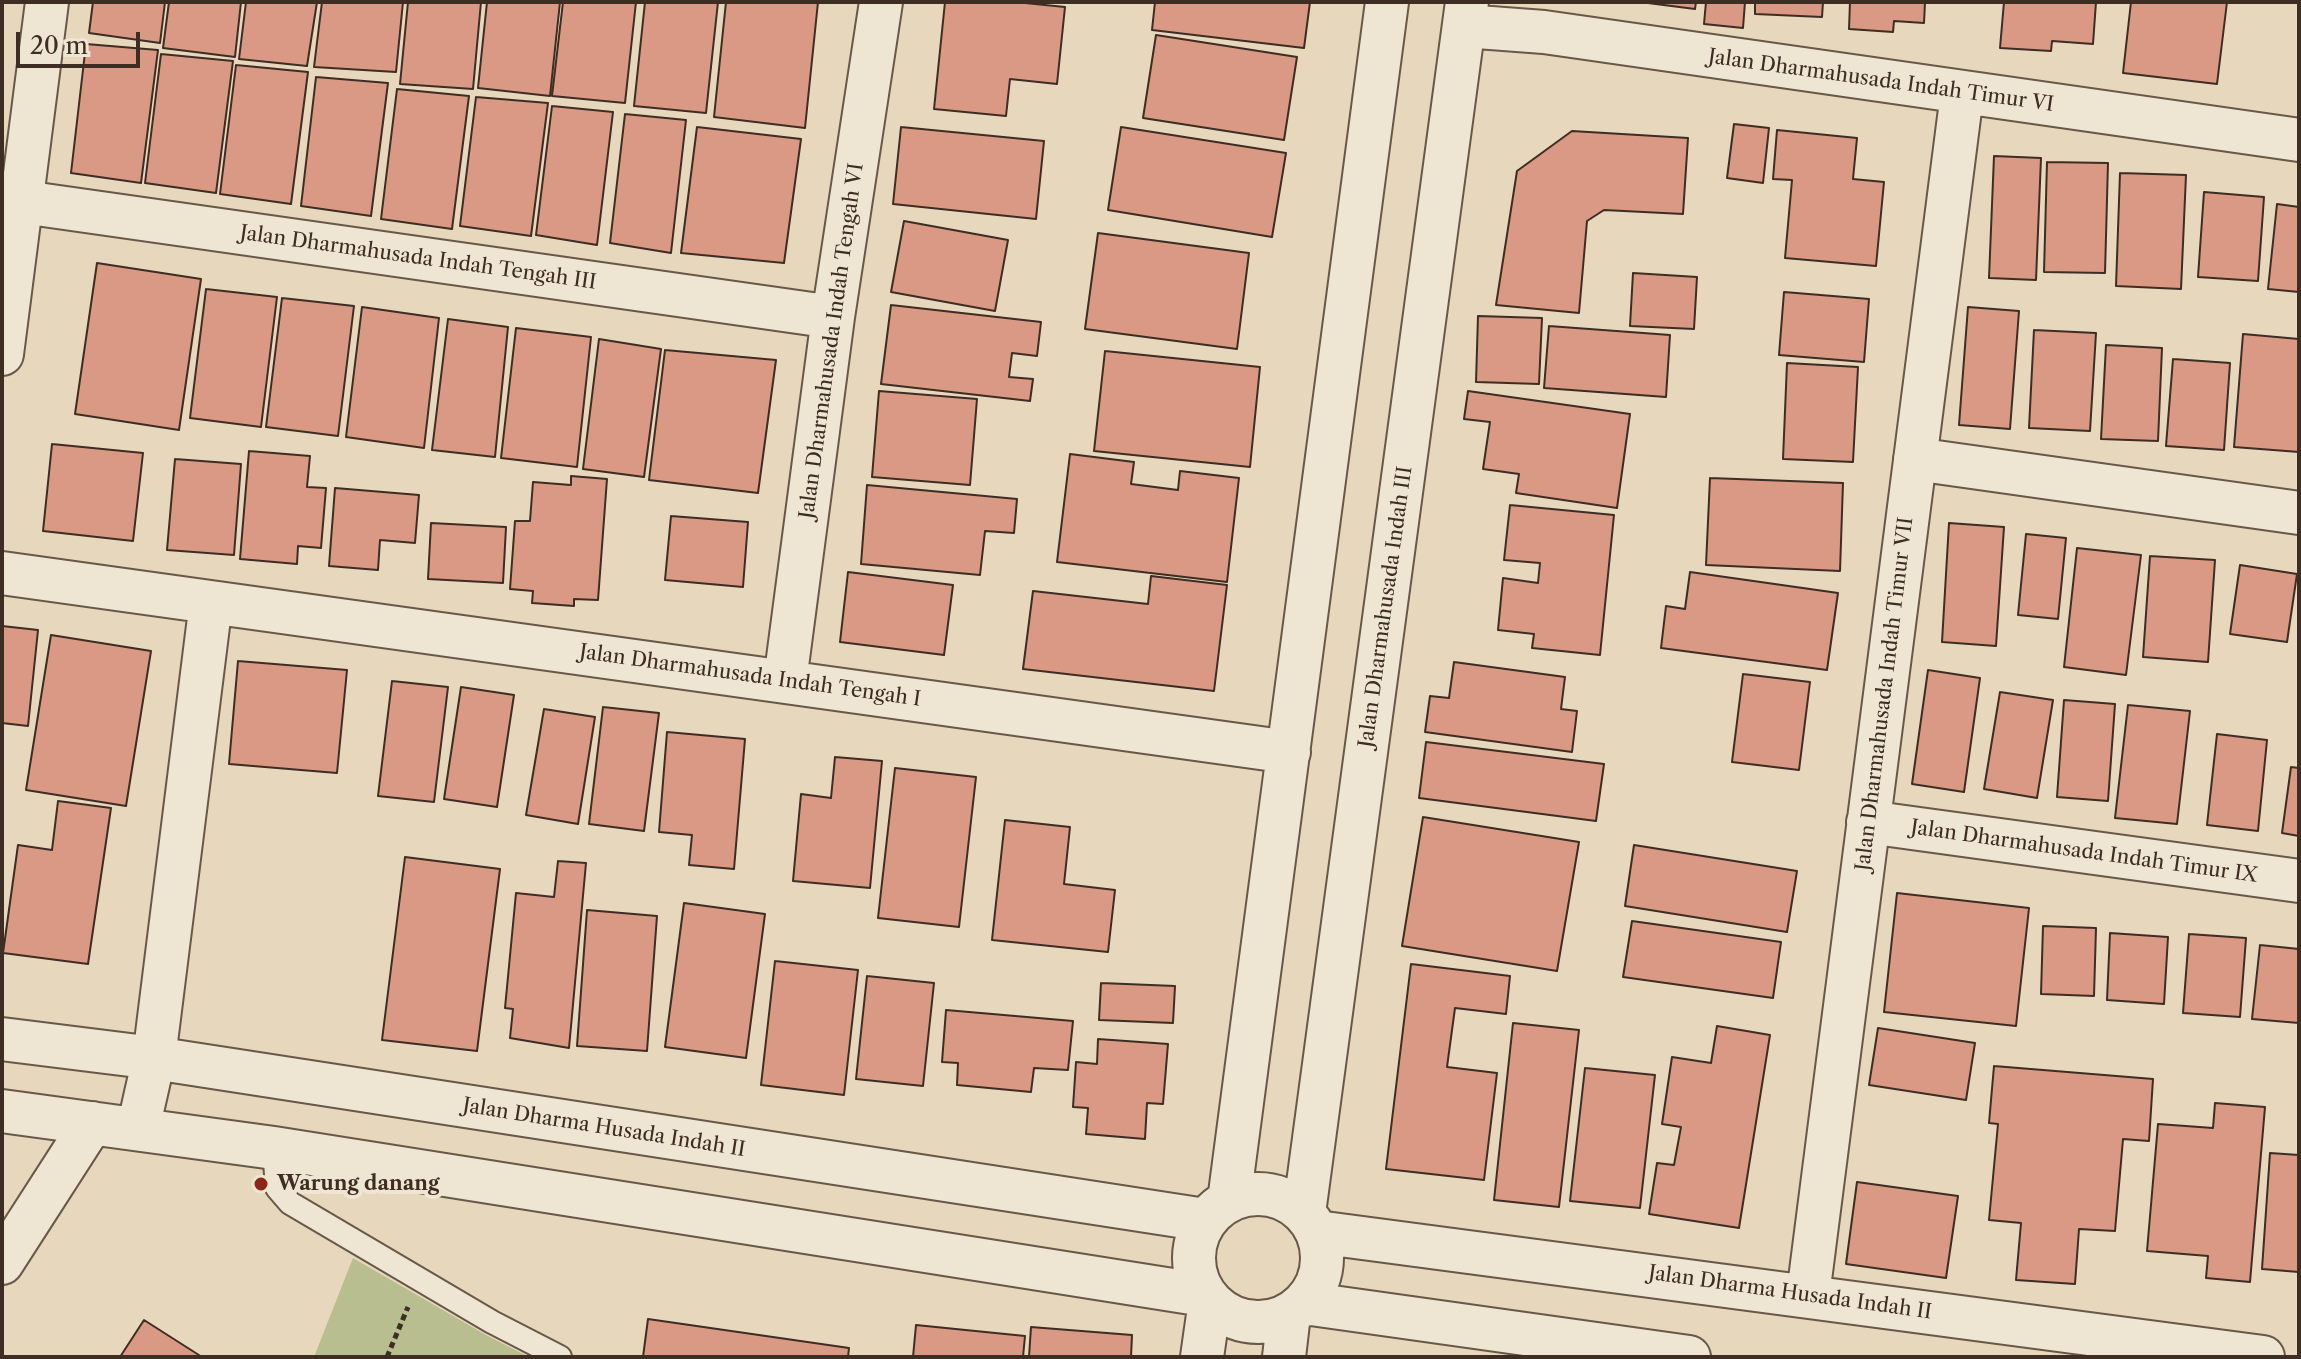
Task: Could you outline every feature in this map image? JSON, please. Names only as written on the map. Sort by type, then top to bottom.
[{"type":"street","points":[[2,354],[12,200],[47,2]]},
{"type":"street","name":"Jalan Dharmahusada Indah Tengah VI","points":[[785,681],[833,317],[881,2]]},
{"type":"street","points":[[1387,2],[1289,752],[1217,1210],[1193,1250],[1197,1280],[1207,1298],[1226,1314],[1247,1322],[1269,1322],[1297,1309],[1689,1357]]},
{"type":"street","name":"Jalan Dharmahusada Indah Timur VI","points":[[1465,14],[1544,32],[2299,140]]},
{"type":"street","name":"Jalan Dharmahusada Indah III","points":[[1311,1222],[1465,14]]},
{"type":"street","name":"Jalan Dharmahusada Indah Timur VII","points":[[1808,1295],[1962,94]]},
{"type":"street","name":"Jalan Dharmahusada Indah Tengah III","points":[[12,200],[833,317]]},
{"type":"street","points":[[1915,459],[2299,513]]},
{"type":"street","name":"Jalan Dharmahusada Indah Tengah I","points":[[2,573],[1289,752]]},
{"type":"street","points":[[138,1129],[154,1058],[211,602]]},
{"type":"street","name":"Jalan Dharmahusada Indah Timur IX","points":[[1868,822],[2299,881]]},
{"type":"street","name":"Jalan Dharma Husada Indah II","points":[[2,1039],[1217,1210]]},
{"type":"street","points":[[2,1111],[274,1148],[1207,1298]]},
{"type":"street","points":[[2,1263],[92,1123]]},
{"type":"street","points":[[1217,1210],[1248,1194],[1268,1194],[1288,1201],[1311,1222],[1323,1257],[1319,1282],[1297,1309],[1284,1357]]},
{"type":"street","name":"Jalan Dharma Husada Indah II","points":[[1311,1222],[1808,1295],[2263,1357]]},
{"type":"street","points":[[1202,1357],[1207,1298]]},
{"type":"lane","points":[[274,1148],[277,1188],[285,1199],[418,1280],[560,1357]]},
{"type":"path","points":[[387,1357],[418,1280]]},
{"type":"green space","points":[[353,1258],[486,1335],[529,1357],[314,1357]]},
{"type":"building","points":[[93,2],[165,2],[160,43],[89,33]]},
{"type":"building","points":[[169,2],[241,2],[235,57],[163,48]]},
{"type":"building","points":[[246,2],[317,2],[307,66],[239,59]]},
{"type":"building","points":[[322,2],[403,2],[396,72],[314,67]]},
{"type":"building","points":[[408,2],[481,2],[473,89],[400,84]]},
{"type":"building","points":[[487,2],[560,2],[550,96],[478,88]]},
{"type":"building","points":[[563,2],[636,2],[625,103],[552,96]]},
{"type":"building","points":[[645,2],[718,2],[706,113],[634,106]]},
{"type":"building","points":[[726,2],[818,2],[805,128],[714,117]]},
{"type":"building","points":[[945,2],[1015,2],[1065,7],[1057,84],[1010,79],[1006,116],[934,109]]},
{"type":"building","points":[[1155,2],[1310,2],[1304,48],[1152,30]]},
{"type":"building","points":[[1640,2],[1696,2],[1695,9]]},
{"type":"building","points":[[1706,2],[1745,2],[1743,28],[1704,24]]},
{"type":"building","points":[[1755,2],[1823,2],[1822,17],[1755,14]]},
{"type":"building","points":[[1850,2],[1925,2],[1924,23],[1894,21],[1893,32],[1849,29]]},
{"type":"building","points":[[2004,2],[2096,2],[2093,44],[2052,41],[2051,51],[2000,48]]},
{"type":"building","points":[[2131,2],[2227,2],[2217,84],[2123,73]]},
{"type":"building","points":[[1156,35],[1297,57],[1284,140],[1143,118]]},
{"type":"building","points":[[86,44],[158,50],[141,183],[71,173]]},
{"type":"building","points":[[161,54],[233,61],[216,193],[145,183]]},
{"type":"building","points":[[236,65],[308,72],[291,204],[220,194]]},
{"type":"building","points":[[316,77],[388,83],[371,216],[301,206]]},
{"type":"building","points":[[397,89],[469,96],[452,229],[381,219]]},
{"type":"building","points":[[476,97],[548,103],[531,236],[460,226]]},
{"type":"building","points":[[552,106],[613,112],[597,245],[536,235]]},
{"type":"building","points":[[625,114],[686,120],[671,253],[610,243]]},
{"type":"building","points":[[1734,124],[1769,128],[1763,183],[1727,178]]},
{"type":"building","points":[[697,127],[801,139],[784,263],[681,253]]},
{"type":"building","points":[[901,127],[1044,141],[1036,219],[893,204]]},
{"type":"building","points":[[1121,127],[1286,153],[1272,237],[1108,210]]},
{"type":"building","points":[[1777,130],[1857,138],[1853,179],[1884,182],[1876,266],[1785,258],[1792,180],[1773,179]]},
{"type":"building","points":[[1572,131],[1688,138],[1683,214],[1604,210],[1587,221],[1579,313],[1496,305],[1517,171]]},
{"type":"building","points":[[1994,156],[2041,158],[2036,280],[1989,278]]},
{"type":"building","points":[[2047,162],[2108,163],[2105,273],[2044,272]]},
{"type":"building","points":[[2120,173],[2186,175],[2181,289],[2116,286]]},
{"type":"building","points":[[2204,192],[2264,197],[2258,281],[2198,277]]},
{"type":"building","points":[[2277,204],[2299,207],[2299,292],[2268,289]]},
{"type":"building","points":[[904,221],[1008,240],[995,311],[891,292]]},
{"type":"building","points":[[1098,233],[1249,253],[1237,349],[1085,329]]},
{"type":"building","points":[[97,263],[201,279],[179,430],[75,414]]},
{"type":"building","points":[[1633,273],[1697,277],[1694,329],[1630,326]]},
{"type":"building","points":[[206,289],[277,297],[261,427],[190,418]]},
{"type":"building","points":[[1784,292],[1869,299],[1864,362],[1779,355]]},
{"type":"building","points":[[282,298],[354,306],[338,436],[266,427]]},
{"type":"building","points":[[891,305],[1041,322],[1037,356],[1012,353],[1009,377],[1033,379],[1030,401],[881,384]]},
{"type":"building","points":[[362,307],[439,318],[424,448],[346,437]]},
{"type":"building","points":[[1968,307],[2019,311],[2010,429],[1959,425]]},
{"type":"building","points":[[1478,316],[1542,318],[1539,384],[1476,382]]},
{"type":"building","points":[[448,319],[508,327],[495,457],[432,450]]},
{"type":"building","points":[[1549,326],[1670,335],[1666,397],[1544,388]]},
{"type":"building","points":[[516,328],[591,337],[577,467],[501,458]]},
{"type":"building","points":[[2034,330],[2096,333],[2090,431],[2029,428]]},
{"type":"building","points":[[2243,334],[2299,339],[2299,452],[2234,447]]},
{"type":"building","points":[[599,339],[661,349],[644,477],[583,469]]},
{"type":"building","points":[[2106,345],[2162,348],[2158,441],[2101,439]]},
{"type":"building","points":[[665,350],[776,360],[758,493],[649,480]]},
{"type":"building","points":[[1105,351],[1260,367],[1250,467],[1094,451]]},
{"type":"building","points":[[2173,359],[2230,363],[2224,450],[2166,446]]},
{"type":"building","points":[[1787,363],[1858,367],[1853,462],[1783,459]]},
{"type":"building","points":[[879,391],[977,399],[970,485],[872,477]]},
{"type":"building","points":[[1468,391],[1630,414],[1617,508],[1516,493],[1519,474],[1483,469],[1490,422],[1464,419]]},
{"type":"building","points":[[52,444],[143,453],[133,541],[43,531]]},
{"type":"building","points":[[249,451],[310,456],[307,487],[326,488],[321,548],[298,546],[297,564],[240,559]]},
{"type":"building","points":[[1070,454],[1134,462],[1131,484],[1178,490],[1180,471],[1239,478],[1227,582],[1057,562]]},
{"type":"building","points":[[175,459],[241,464],[234,555],[167,550]]},
{"type":"building","points":[[571,476],[607,479],[598,600],[574,599],[574,606],[532,603],[533,591],[510,589],[515,521],[530,521],[533,482],[571,485]]},
{"type":"building","points":[[1710,478],[1843,483],[1840,571],[1706,565]]},
{"type":"building","points":[[867,485],[1017,499],[1014,533],[985,531],[980,575],[861,564]]},
{"type":"building","points":[[335,488],[419,495],[415,543],[380,540],[378,570],[329,566]]},
{"type":"building","points":[[1510,505],[1614,515],[1600,655],[1532,648],[1534,634],[1498,630],[1503,578],[1538,583],[1540,563],[1504,560]]},
{"type":"building","points":[[671,516],[748,522],[743,587],[665,580]]},
{"type":"building","points":[[431,523],[506,527],[503,583],[428,579]]},
{"type":"building","points":[[1949,523],[2004,527],[1996,646],[1942,642]]},
{"type":"building","points":[[2026,534],[2066,538],[2058,619],[2018,615]]},
{"type":"building","points":[[2077,548],[2141,555],[2126,675],[2064,667]]},
{"type":"building","points":[[2150,556],[2215,560],[2208,662],[2143,657]]},
{"type":"building","points":[[2240,565],[2297,574],[2287,642],[2230,634]]},
{"type":"building","points":[[848,572],[953,585],[944,655],[840,642]]},
{"type":"building","points":[[1690,572],[1838,593],[1827,670],[1661,648],[1666,606],[1685,609]]},
{"type":"building","points":[[1151,576],[1227,585],[1214,691],[1023,669],[1033,591],[1148,604]]},
{"type":"building","points":[[2,626],[38,630],[28,726],[2,723]]},
{"type":"building","points":[[51,635],[151,651],[126,806],[26,790]]},
{"type":"building","points":[[238,661],[347,670],[337,773],[229,764]]},
{"type":"building","points":[[1454,662],[1565,677],[1561,709],[1577,711],[1572,752],[1425,732],[1430,696],[1449,698]]},
{"type":"building","points":[[1928,670],[1980,678],[1964,792],[1912,784]]},
{"type":"building","points":[[1743,674],[1810,682],[1799,770],[1732,762]]},
{"type":"building","points":[[392,681],[448,687],[434,802],[378,796]]},
{"type":"building","points":[[461,687],[514,695],[497,807],[444,799]]},
{"type":"building","points":[[2000,692],[2053,700],[2037,798],[1984,789]]},
{"type":"building","points":[[2064,700],[2115,704],[2108,801],[2057,797]]},
{"type":"building","points":[[2128,705],[2190,711],[2177,824],[2115,818]]},
{"type":"building","points":[[603,707],[659,713],[644,831],[589,824]]},
{"type":"building","points":[[544,709],[595,717],[578,824],[526,815]]},
{"type":"building","points":[[667,732],[745,739],[734,869],[689,865],[692,835],[659,832]]},
{"type":"building","points":[[2217,734],[2267,740],[2258,831],[2207,825]]},
{"type":"building","points":[[1426,742],[1604,764],[1596,821],[1419,798]]},
{"type":"building","points":[[835,757],[882,761],[870,888],[793,881],[801,794],[831,798]]},
{"type":"building","points":[[2291,767],[2299,768],[2299,836],[2282,833]]},
{"type":"building","points":[[895,768],[976,777],[959,927],[878,918]]},
{"type":"building","points":[[58,801],[111,808],[88,964],[3,953],[18,845],[52,850]]},
{"type":"building","points":[[1423,817],[1579,842],[1557,971],[1402,946]]},
{"type":"building","points":[[1005,820],[1070,827],[1064,884],[1115,890],[1108,952],[992,940]]},
{"type":"building","points":[[1634,845],[1797,871],[1787,932],[1625,906]]},
{"type":"building","points":[[405,857],[500,869],[477,1051],[382,1040]]},
{"type":"building","points":[[558,861],[586,863],[569,1048],[510,1038],[513,1009],[505,1008],[516,893],[554,897]]},
{"type":"building","points":[[1897,893],[2029,908],[2016,1026],[1884,1012]]},
{"type":"building","points":[[684,903],[765,914],[746,1058],[665,1047]]},
{"type":"building","points":[[587,910],[657,916],[647,1051],[577,1046]]},
{"type":"building","points":[[1632,921],[1781,942],[1773,998],[1623,977]]},
{"type":"building","points":[[2043,926],[2096,928],[2094,996],[2041,994]]},
{"type":"building","points":[[2110,933],[2168,937],[2164,1004],[2107,1000]]},
{"type":"building","points":[[2189,934],[2246,938],[2240,1017],[2183,1013]]},
{"type":"building","points":[[2260,945],[2299,949],[2299,1023],[2252,1019]]},
{"type":"building","points":[[775,961],[858,970],[844,1095],[761,1085]]},
{"type":"building","points":[[1411,964],[1510,976],[1506,1014],[1455,1008],[1447,1067],[1497,1073],[1484,1180],[1386,1169]]},
{"type":"building","points":[[867,976],[934,983],[923,1086],[856,1079]]},
{"type":"building","points":[[1101,983],[1175,986],[1173,1023],[1099,1020]]},
{"type":"building","points":[[946,1010],[1073,1021],[1068,1070],[1034,1068],[1031,1092],[957,1085],[958,1063],[942,1062]]},
{"type":"building","points":[[1513,1023],[1579,1030],[1559,1207],[1494,1200]]},
{"type":"building","points":[[1717,1026],[1770,1035],[1739,1228],[1649,1214],[1657,1163],[1674,1165],[1681,1127],[1662,1124],[1672,1057],[1711,1063]]},
{"type":"building","points":[[1878,1028],[1975,1043],[1966,1100],[1869,1085]]},
{"type":"building","points":[[1098,1039],[1168,1044],[1163,1104],[1147,1103],[1145,1139],[1086,1134],[1088,1108],[1073,1107],[1076,1062],[1097,1064]]},
{"type":"building","points":[[1994,1066],[2153,1079],[2149,1141],[2123,1139],[2115,1231],[2079,1229],[2075,1284],[2016,1280],[2021,1223],[1989,1220],[1998,1124],[1989,1123]]},
{"type":"building","points":[[1585,1068],[1655,1075],[1640,1208],[1570,1201]]},
{"type":"building","points":[[2215,1103],[2265,1107],[2250,1282],[2206,1278],[2208,1256],[2147,1251],[2158,1124],[2213,1128]]},
{"type":"building","points":[[2270,1153],[2299,1155],[2299,1272],[2262,1269]]},
{"type":"building","points":[[1857,1182],[1958,1196],[1946,1278],[1846,1264]]},
{"type":"building","points":[[648,1319],[849,1348],[848,1357],[643,1357]]},
{"type":"building","points":[[144,1320],[202,1357],[120,1357]]},
{"type":"building","points":[[916,1325],[1025,1336],[1023,1357],[913,1357]]},
{"type":"building","points":[[1031,1327],[1132,1335],[1131,1357],[1029,1357]]},
{"type":"place","name":"Warung danang","points":[[261,1184]]}]
